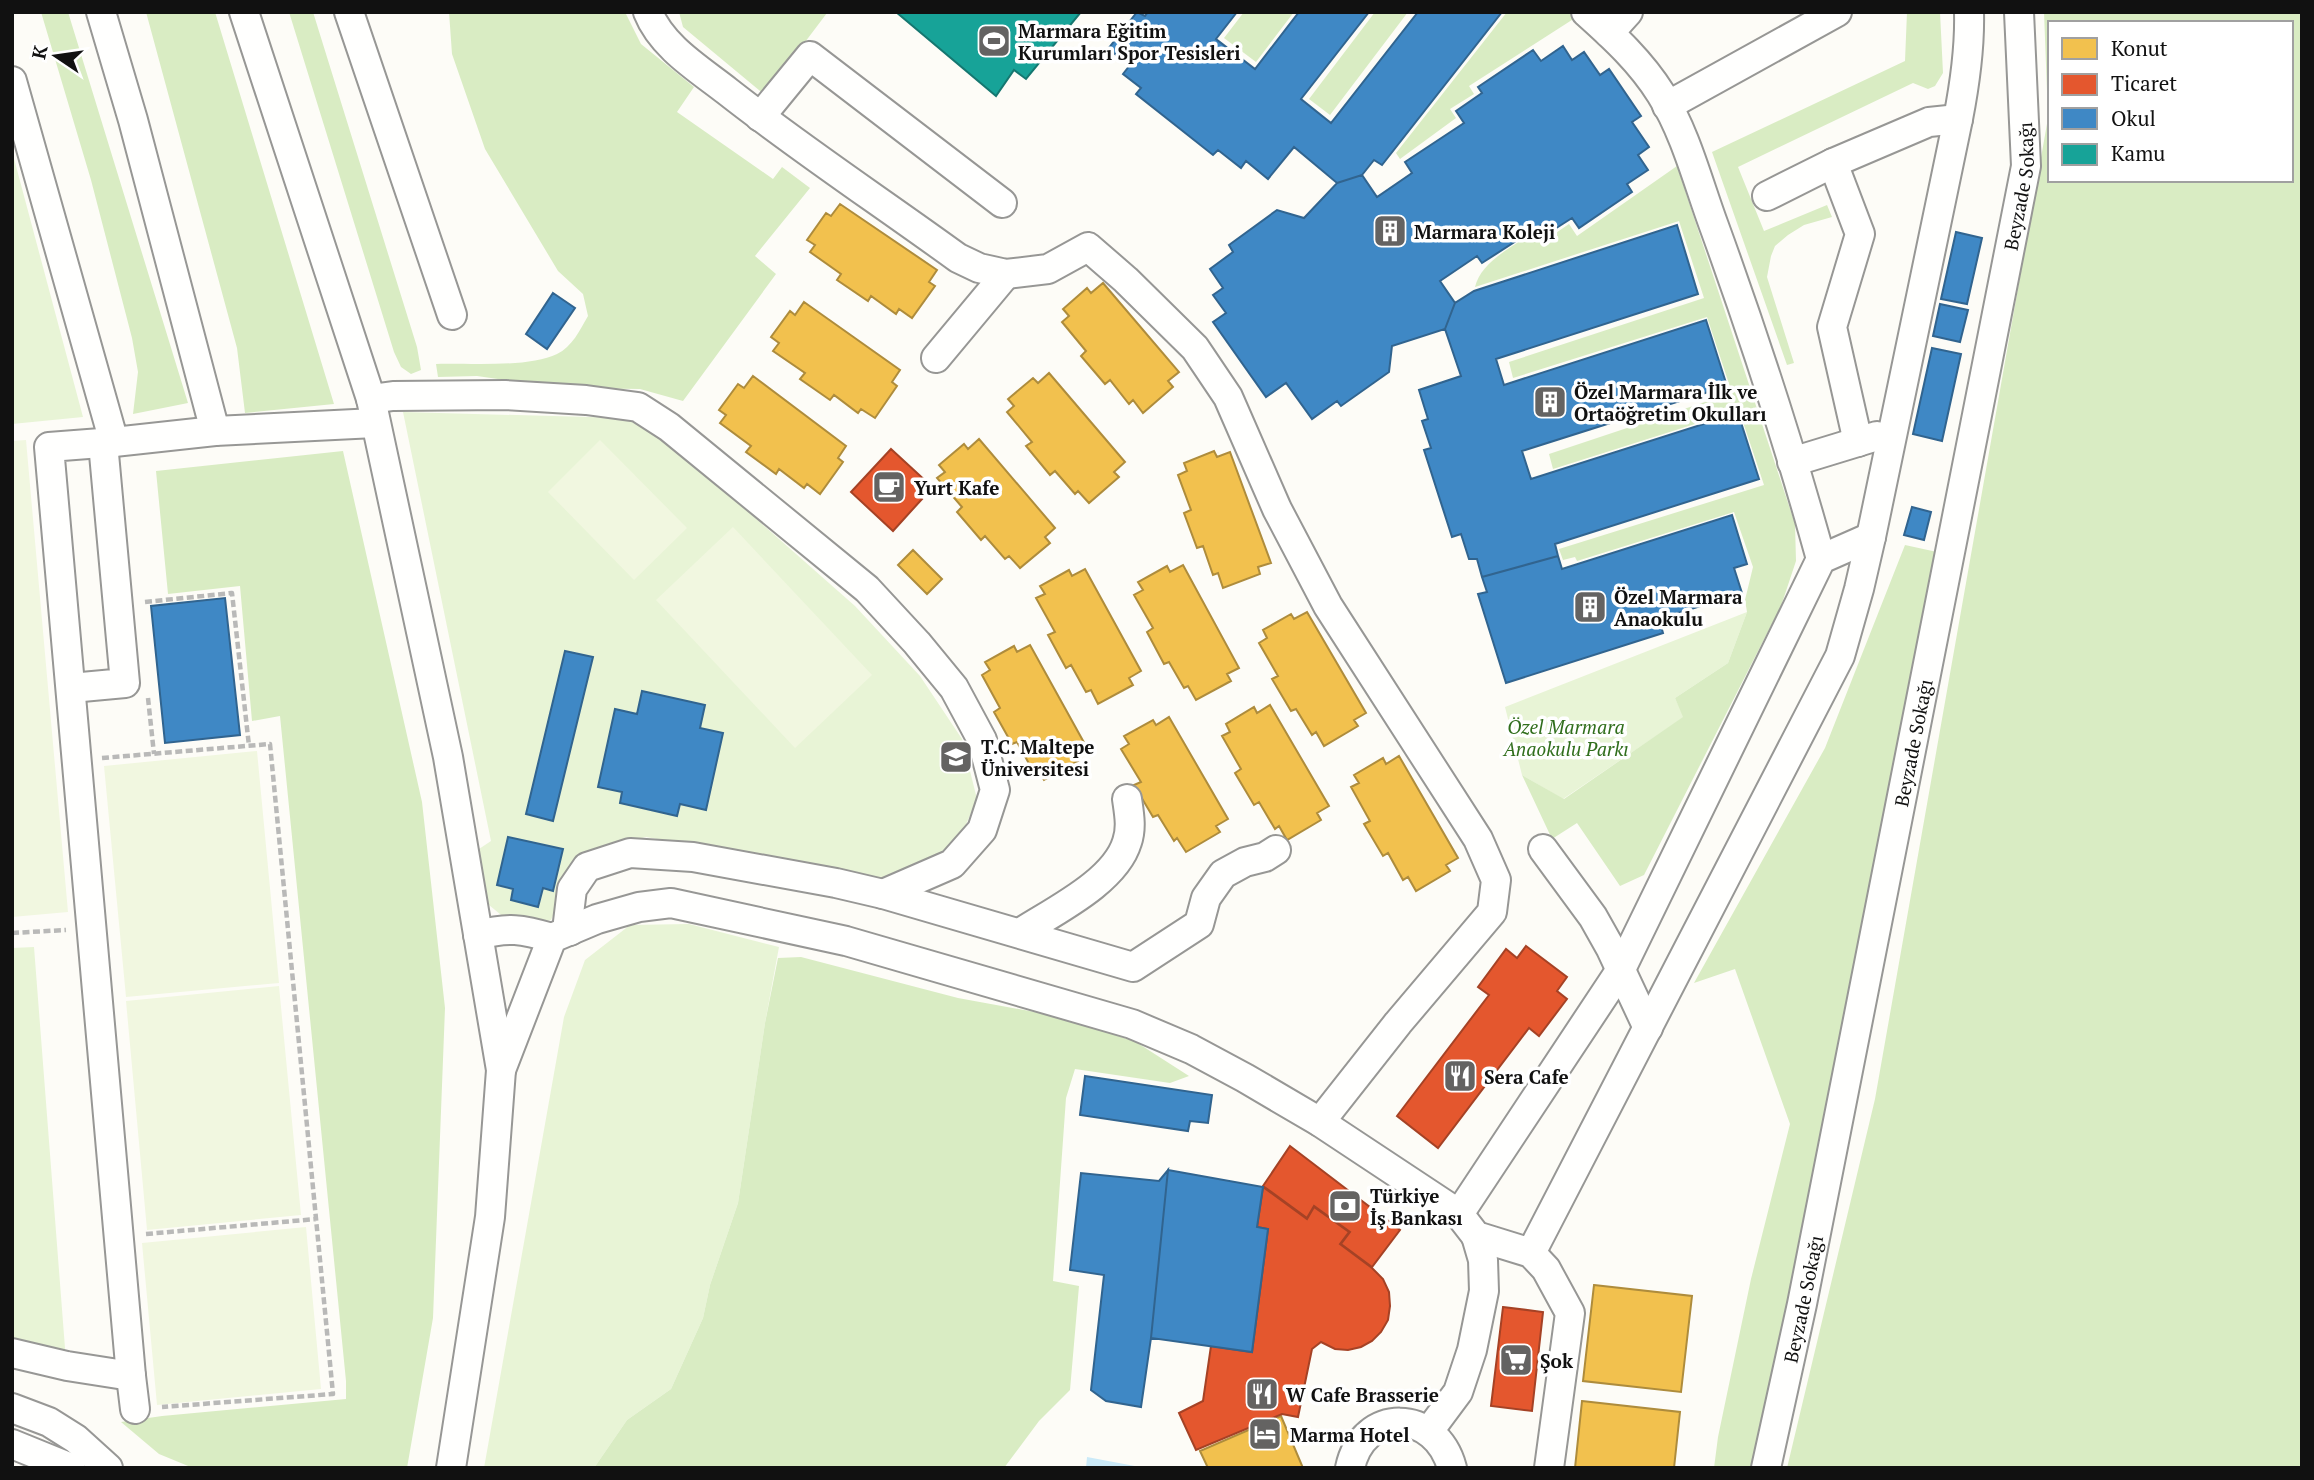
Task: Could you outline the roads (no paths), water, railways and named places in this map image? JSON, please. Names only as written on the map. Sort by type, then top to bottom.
[{"type":"street","points":[[101,12],[137,134],[215,431]]},
{"type":"street","points":[[244,12],[373,411],[448,757],[501,1070],[490,1217],[451,1468]]},
{"type":"street","points":[[349,12],[452,315]]},
{"type":"street","points":[[648,12],[652,23],[676,50],[760,117],[958,258],[979,268],[1006,274],[1048,269],[1088,247],[1195,348],[1228,397],[1277,509],[1328,606],[1478,839],[1496,880],[1492,912],[1398,1023],[1320,1122]]},
{"type":"street","points":[[1586,12],[1644,69],[1679,130],[1746,313],[1821,559]]},
{"type":"street","points":[[1609,33],[1628,12]]},
{"type":"street","points":[[1667,106],[1837,12]]},
{"type":"street","points":[[1531,1253],[1840,656],[1871,537],[1967,75],[1969,12]]},
{"type":"street","name":"Beyzade Sokağı","points":[[1766,1468],[1821,1209],[2025,166],[2019,12]]},
{"type":"street","points":[[760,117],[810,56],[1002,203]]},
{"type":"street","points":[[12,81],[109,443],[125,683],[71,688]]},
{"type":"street","points":[[1767,196],[1833,163],[1929,121],[1958,119]]},
{"type":"street","points":[[1833,163],[1860,234],[1832,327],[1858,442]]},
{"type":"street","points":[[936,358],[1006,274]]},
{"type":"street","points":[[135,1409],[50,447],[109,443],[373,411],[393,396],[505,395],[586,400],[638,407],[669,427],[867,589],[954,688],[982,740],[995,790],[982,830],[952,864],[883,894]]},
{"type":"street","points":[[1792,461],[1894,431]]},
{"type":"street","points":[[1467,1225],[1620,971],[1821,559],[1871,537]]},
{"type":"street","points":[[1020,933],[1083,893],[1113,867],[1127,843],[1130,823],[1127,799]]},
{"type":"street","points":[[1543,849],[1593,917],[1611,948],[1648,1028]]},
{"type":"street","points":[[501,1070],[568,922],[572,889],[587,867],[630,853],[693,857],[836,883],[883,894],[1133,967],[1199,923],[1206,898],[1223,874],[1276,850]]},
{"type":"street","points":[[478,935],[503,929],[561,934],[597,919],[639,907],[671,903],[846,941],[1132,1024],[1191,1049],[1245,1077],[1320,1122],[1467,1225],[1531,1253],[1546,1269],[1570,1313],[1549,1468]]},
{"type":"street","points":[[1429,1431],[1458,1392],[1472,1350],[1483,1291],[1483,1259],[1467,1225]]},
{"type":"street","points":[[12,1353],[67,1366],[131,1376]]},
{"type":"street","points":[[12,1408],[49,1422],[76,1439],[108,1468]]},
{"type":"street","points":[[1350,1468],[1362,1440],[1380,1427],[1400,1422],[1415,1424],[1429,1431],[1440,1441],[1452,1468]]},
{"type":"street","points":[[12,1444],[71,1468]]},
{"type":"water","points":[[1087,1457],[1140,1467],[1086,1468]]},
{"type":"place","name":"Marmara Eğitim Kurumları Spor Tesisleri","points":[[994,41]]},
{"type":"place","name":"Marmara Koleji","points":[[1390,231]]},
{"type":"place","name":"Özel Marmara İlk ve Ortaöğretim Okulları","points":[[1550,402]]},
{"type":"place","name":"Yurt Kafe","points":[[889,487]]},
{"type":"place","name":"Özel Marmara Anaokulu","points":[[1590,607]]},
{"type":"place","name":"T.C. Maltepe Üniversitesi","points":[[956,757]]},
{"type":"place","name":"Sera Cafe","points":[[1460,1076]]},
{"type":"place","name":"Türkiye İş Bankası","points":[[1345,1206]]},
{"type":"place","name":"Şok","points":[[1516,1360]]},
{"type":"place","name":"W Cafe Brasserie","points":[[1262,1394]]},
{"type":"place","name":"Marma Hotel","points":[[1265,1434]]},
{"type":"park label","name":"Özel Marmara Anaokulu Parkı","points":[[1566,737]]}]
